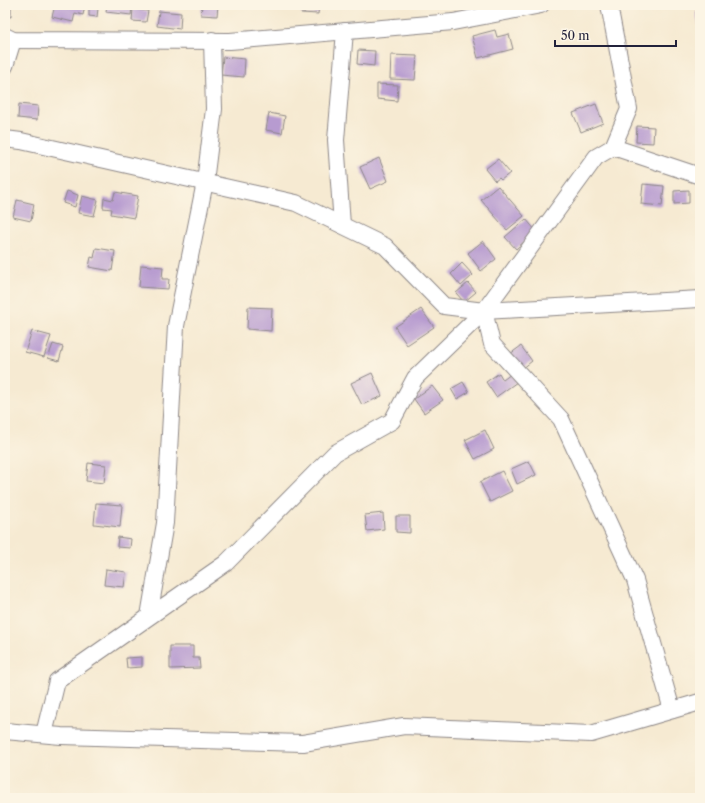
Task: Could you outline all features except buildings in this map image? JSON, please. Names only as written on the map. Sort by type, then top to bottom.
[{"type":"street","points":[[5,66],[9,38],[230,41],[453,22],[541,5]]},
{"type":"street","points":[[44,734],[57,681],[226,563],[334,453],[392,421],[415,378],[484,311],[596,157],[613,148],[629,109],[609,5]]},
{"type":"street","points":[[342,225],[336,140],[345,31]]},
{"type":"street","points":[[149,616],[165,523],[176,326],[205,182],[214,108],[212,40]]},
{"type":"street","points":[[5,139],[21,141],[296,203],[385,246],[444,306],[484,311],[700,299]]},
{"type":"street","points":[[613,148],[700,176]]},
{"type":"street","points":[[484,311],[492,344],[560,419],[564,426],[635,580],[672,710]]},
{"type":"street","points":[[5,731],[44,734],[303,743],[404,726],[591,734],[700,702]]}]
